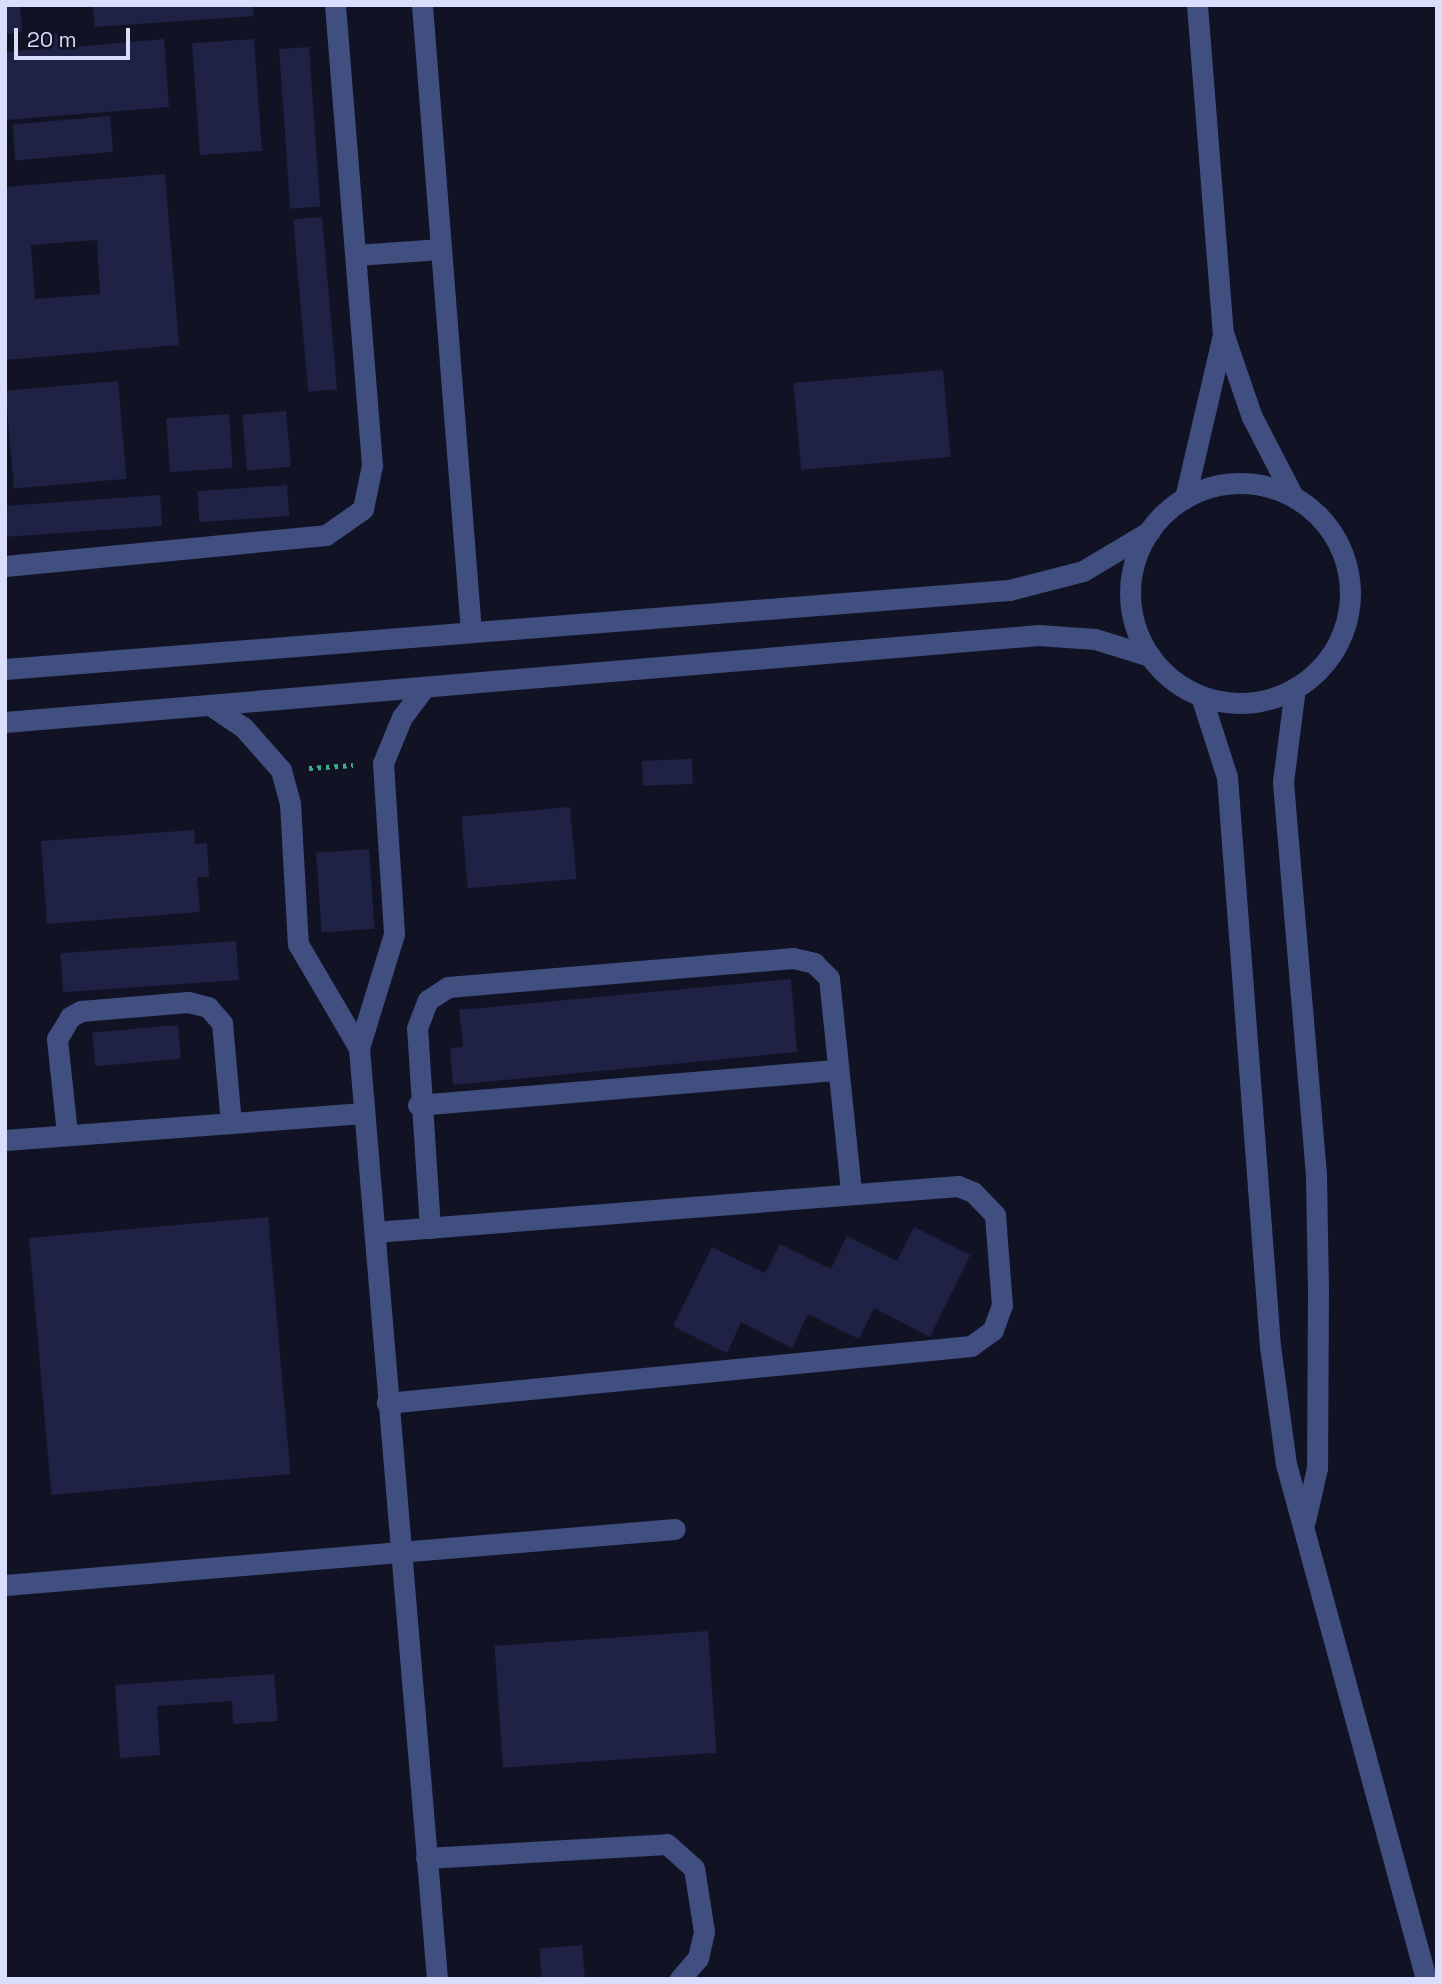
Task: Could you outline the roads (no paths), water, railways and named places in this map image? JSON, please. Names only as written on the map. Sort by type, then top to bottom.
[{"type":"lane","points":[[5,566],[326,535],[347,526],[372,488],[335,5]]},
{"type":"lane","points":[[422,5],[471,632]]},
{"type":"lane","points":[[5,722],[1038,635],[1095,639],[1150,656],[1201,696],[1249,703],[1295,688],[1314,675],[1341,637],[1350,591],[1328,526],[1293,496],[1252,416],[1223,333],[1197,5]]},
{"type":"lane","points":[[356,255],[441,249]]},
{"type":"lane","points":[[1185,498],[1223,333]]},
{"type":"lane","points":[[5,669],[1009,590],[1083,570],[1150,531],[1185,498],[1227,484],[1293,496]]},
{"type":"lane","points":[[1150,531],[1131,594],[1150,656]]},
{"type":"lane","points":[[424,688],[402,717],[383,763],[394,934],[359,1048],[376,1233],[398,1555],[437,1979]]},
{"type":"lane","points":[[1295,688],[1283,782],[1318,1255],[1317,1468],[1304,1523]]},
{"type":"lane","points":[[1201,696],[1227,777],[1276,1405],[1304,1523],[1426,1979]]},
{"type":"lane","points":[[210,705],[243,727],[281,770],[290,803],[298,944],[359,1048]]},
{"type":"lane","points":[[430,1228],[418,1105],[416,1028],[428,1000],[448,987],[803,959],[829,978],[851,1192]]},
{"type":"lane","points":[[67,1133],[57,1039],[70,1017],[81,1011],[188,1002],[208,1007],[222,1023],[232,1123]]},
{"type":"lane","points":[[418,1105],[838,1070]]},
{"type":"lane","points":[[5,1140],[67,1133],[363,1113]]},
{"type":"lane","points":[[376,1233],[942,1185],[986,1202],[996,1215],[1002,1304],[983,1340],[958,1348],[387,1403]]},
{"type":"lane","points":[[5,1585],[398,1555],[675,1529]]},
{"type":"lane","points":[[426,1858],[667,1844],[694,1868],[704,1932],[698,1958],[680,1979]]}]
